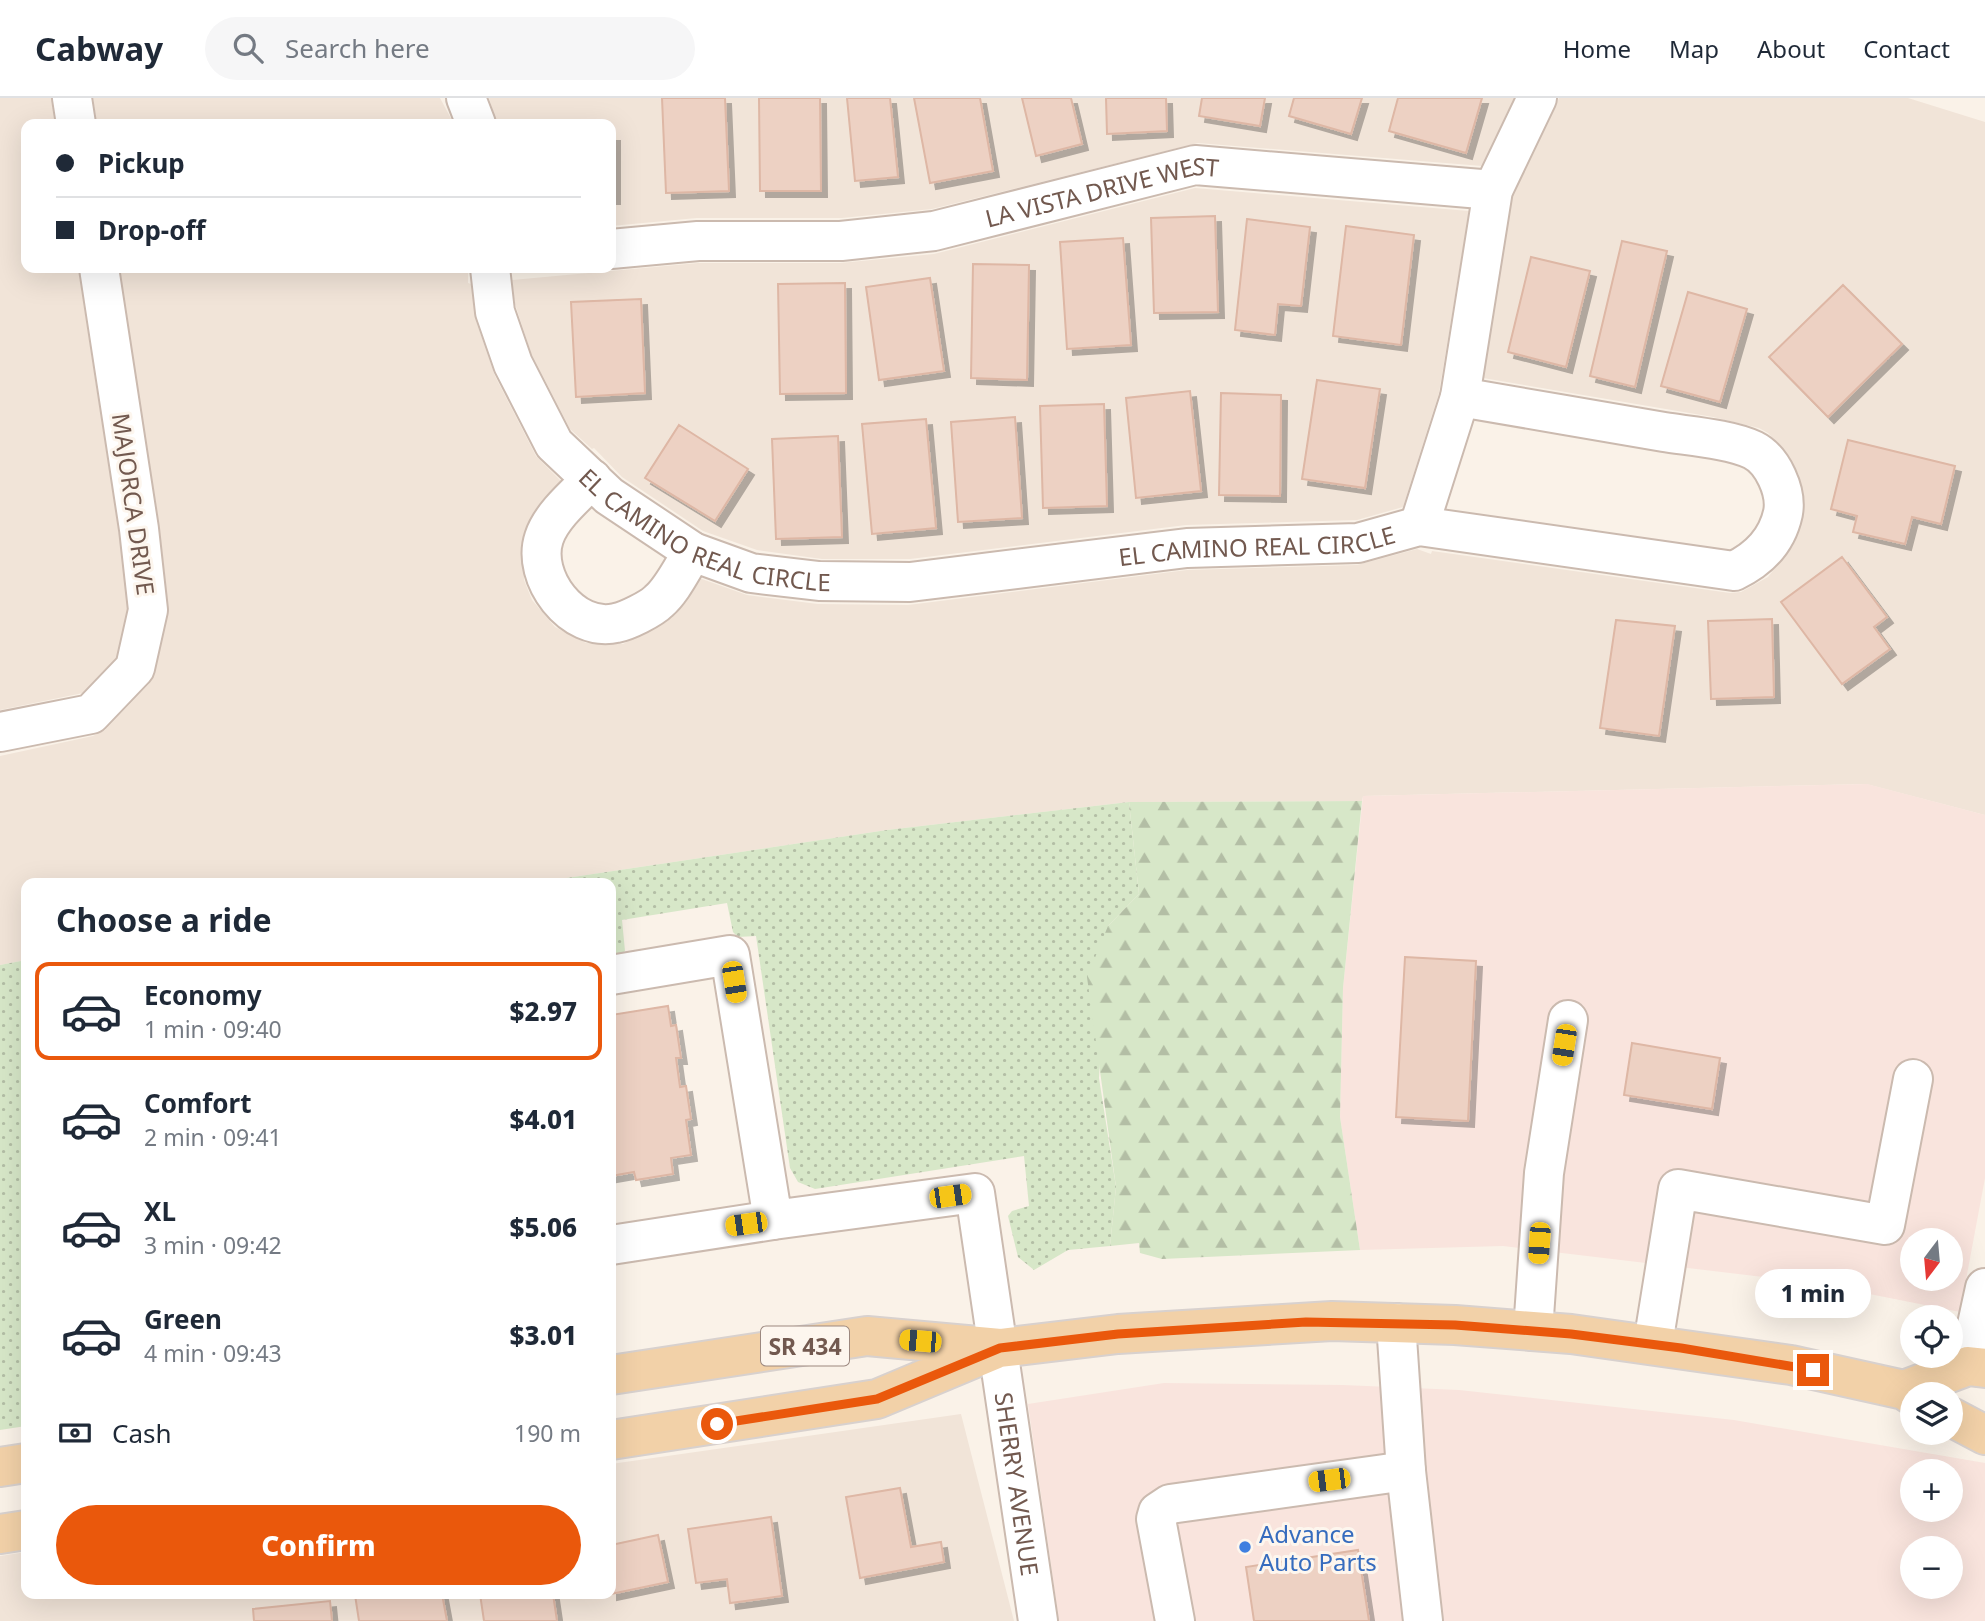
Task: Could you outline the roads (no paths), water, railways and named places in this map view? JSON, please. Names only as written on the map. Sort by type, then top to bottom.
[{"type":"main road","name":"SR 434","points":[[616,1374],[867,1336],[1000,1348],[1118,1334],[1332,1321],[1533,1331],[1653,1344],[1791,1366],[1900,1391]]},
{"type":"main road","name":"SR 434","points":[[616,1439],[877,1399],[1000,1348]]},
{"type":"main road","name":"SR 434","points":[[1937,1382],[1977,1367]]},
{"type":"main road","points":[[1963,1423],[1985,1435]]},
{"type":"main road","points":[[0,1467],[21,1465]]},
{"type":"main road","points":[[0,1534],[21,1531]]},
{"type":"street","points":[[72,98],[75,119]]},
{"type":"street","points":[[466,98],[474,119]]},
{"type":"street","points":[[1419,526],[1460,397],[1493,190],[1537,98]]},
{"type":"street","name":"LA VISTA DRIVE WEST","points":[[616,249],[698,241],[841,241],[934,231],[1195,165],[1493,190]]},
{"type":"street","name":"MAJORCA DRIVE","points":[[0,732],[91,714],[135,668],[146,621],[148,610],[139,529],[100,273]]},
{"type":"street","name":"EL CAMINO REAL CIRCLE","points":[[491,273],[495,312],[513,364],[554,444],[609,496],[693,552],[751,573],[820,581],[910,582],[1187,548],[1359,543],[1419,526],[1734,571],[1754,562],[1779,531],[1784,508],[1781,487],[1773,470],[1754,450],[1709,439],[1460,397]]},
{"type":"street","points":[[592,479],[567,504],[544,538],[543,571],[548,584],[570,611],[594,622],[615,624],[660,601],[693,552]]},
{"type":"street","points":[[616,974],[730,955],[773,1220],[616,1244]]},
{"type":"street","points":[[1533,1331],[1544,1173],[1568,1020]]},
{"type":"street","points":[[1653,1344],[1678,1189],[1885,1225],[1913,1079]]},
{"type":"street","name":"SHERRY AVENUE","points":[[773,1220],[975,1193],[1000,1348],[1038,1621]]},
{"type":"street","points":[[1977,1367],[1985,1288]]},
{"type":"street","points":[[1396,1323],[1406,1471],[1423,1621]]},
{"type":"street","points":[[1175,1621],[1156,1519],[1158,1512],[1170,1504],[1406,1471]]},
{"type":"place","name":"Advance Auto Parts","points":[[1245,1547]]}]
